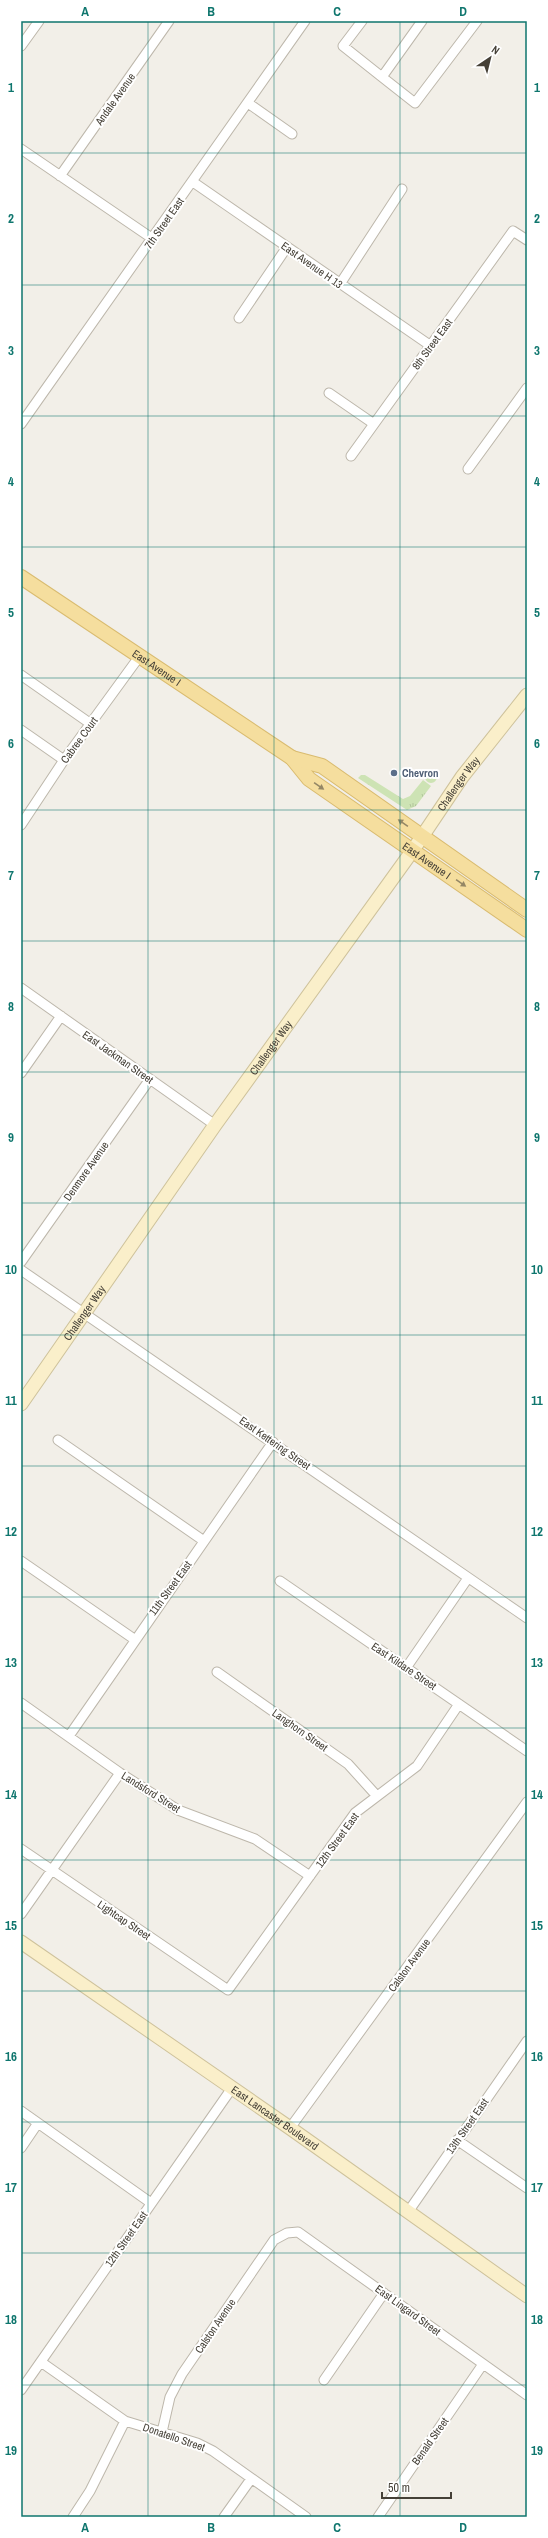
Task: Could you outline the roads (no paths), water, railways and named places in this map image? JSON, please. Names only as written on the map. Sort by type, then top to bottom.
[{"type":"main road","name":"East Avenue I","points":[[21,577],[292,758],[310,779],[527,930]]},
{"type":"main road","name":"Challenger Way","points":[[21,1404],[215,1125],[413,850],[462,777],[527,695]]},
{"type":"main road","name":"East Avenue I","points":[[292,758],[322,766],[527,910]]},
{"type":"main road","name":"East Lancaster Boulevard","points":[[21,1942],[290,2128],[527,2296]]},
{"type":"street","points":[[21,46],[38,21]]},
{"type":"street","name":"Andale Avenue","points":[[60,176],[169,21]]},
{"type":"street","name":"7th Street East","points":[[21,424],[153,239],[305,21]]},
{"type":"street","points":[[362,21],[343,46],[415,103],[477,21]]},
{"type":"street","points":[[382,77],[422,21]]},
{"type":"street","points":[[248,103],[292,134]]},
{"type":"street","points":[[21,149],[153,239]]},
{"type":"street","name":"East Avenue H 13","points":[[193,182],[431,346]]},
{"type":"street","points":[[340,284],[402,189]]},
{"type":"street","name":"8th Street East","points":[[351,456],[513,230],[527,240]]},
{"type":"street","points":[[239,318],[287,247]]},
{"type":"street","points":[[468,469],[527,388]]},
{"type":"street","points":[[329,393],[374,424]]},
{"type":"street","name":"Cabree Court","points":[[21,825],[64,760],[139,657]]},
{"type":"street","points":[[21,675],[91,724]]},
{"type":"street","points":[[21,730],[64,760]]},
{"type":"street","name":"East Jackman Street","points":[[21,988],[215,1125]]},
{"type":"street","points":[[21,1073],[61,1016]]},
{"type":"street","name":"Denmore Avenue","points":[[21,1262],[150,1079]]},
{"type":"street","name":"East Kettering Street","points":[[21,1270],[527,1618]]},
{"type":"street","points":[[58,1440],[204,1541]]},
{"type":"street","name":"11th Street East","points":[[69,1736],[134,1638],[273,1442]]},
{"type":"street","points":[[21,1561],[134,1638]]},
{"type":"street","points":[[406,1668],[468,1578]]},
{"type":"street","name":"East Kildare Street","points":[[280,1581],[527,1751]]},
{"type":"street","name":"Langhorn Street","points":[[217,1672],[348,1764],[376,1795]]},
{"type":"street","name":"Landsford Street","points":[[21,1703],[120,1773],[178,1810],[255,1839],[310,1876]]},
{"type":"street","name":"12th Street East","points":[[228,1990],[355,1813],[376,1795],[417,1766],[459,1704]]},
{"type":"street","points":[[21,1914],[120,1773]]},
{"type":"street","name":"Calston Avenue","points":[[290,2128],[527,1802]]},
{"type":"street","name":"Lightcap Street","points":[[21,1849],[228,1990]]},
{"type":"street","name":"13th Street East","points":[[408,2212],[527,2041]]},
{"type":"street","name":"12th Street East","points":[[21,2390],[232,2088]]},
{"type":"street","points":[[21,2111],[151,2203]]},
{"type":"street","points":[[21,2148],[38,2123]]},
{"type":"street","points":[[458,2140],[527,2188]]},
{"type":"street","name":"East Lingard Street","points":[[287,2233],[298,2232],[527,2395]]},
{"type":"street","name":"Calston Avenue","points":[[162,2432],[170,2397],[182,2374],[274,2240],[287,2233]]},
{"type":"street","points":[[324,2380],[384,2293]]},
{"type":"street","name":"Donatello Street","points":[[41,2362],[125,2421],[196,2443],[213,2451],[306,2517]]},
{"type":"street","name":"Benald Street","points":[[378,2517],[483,2364]]},
{"type":"street","points":[[73,2517],[90,2490],[125,2421]]},
{"type":"street","points":[[224,2517],[251,2479]]},
{"type":"place","name":"Chevron","points":[[394,773]]}]
